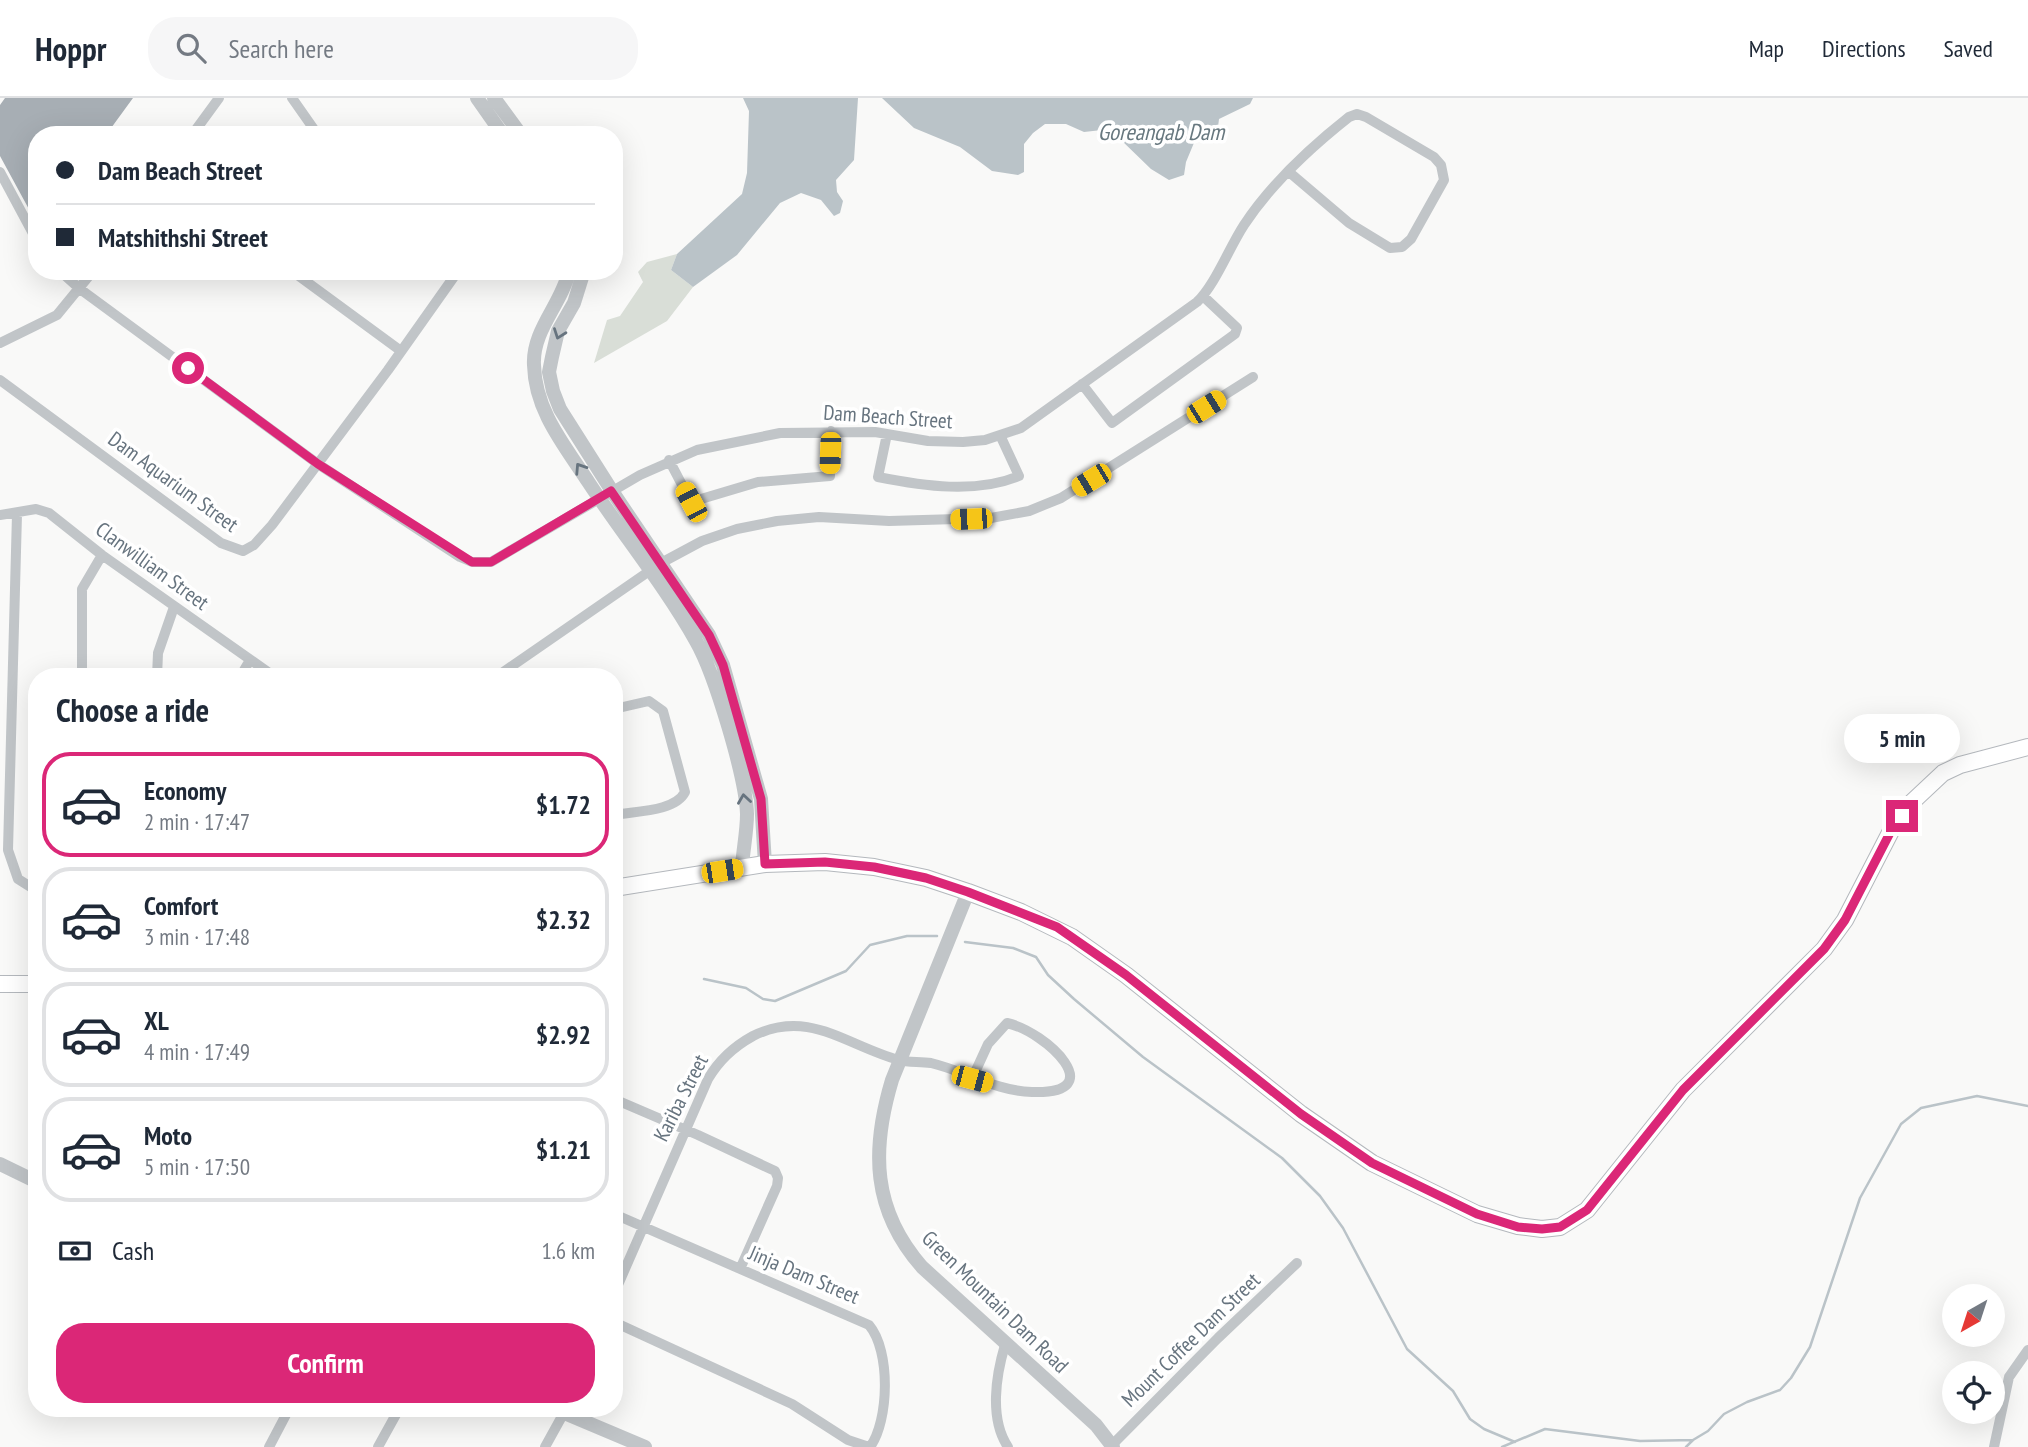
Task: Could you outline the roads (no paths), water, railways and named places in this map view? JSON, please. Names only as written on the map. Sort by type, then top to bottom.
[{"type":"main road","points":[[623,887],[765,864],[825,862],[926,878],[968,892],[1033,917],[1072,937],[1126,975],[1301,1114],[1372,1163],[1477,1214],[1518,1227],[1542,1229],[1560,1227],[1587,1210],[1683,1090],[1824,949],[1845,920],[1892,829],[1911,803],[1942,773],[1960,765],[2028,747]]},
{"type":"main road","points":[[0,984],[28,984]]},
{"type":"street","points":[[199,126],[219,98]]},
{"type":"street","points":[[292,98],[312,126]]},
{"type":"street","points":[[477,98],[497,126]]},
{"type":"street","points":[[494,98],[514,126]]},
{"type":"street","points":[[1082,384],[1112,423],[1235,334],[1237,328],[1203,296],[1247,220],[1289,172],[1338,125],[1357,114],[1377,122],[1434,157],[1441,165],[1444,180],[1411,239],[1396,248],[1382,243],[1349,223],[1289,172]]},
{"type":"street","points":[[0,172],[28,225]]},
{"type":"street","points":[[0,203],[12,197]]},
{"type":"street","name":"Dam Beach Street","points":[[70,280],[318,464],[472,562],[491,562],[669,460],[736,440],[780,433],[831,431],[963,442],[1021,428],[1203,296]]},
{"type":"street","points":[[0,343],[57,315],[86,280]]},
{"type":"street","points":[[304,280],[401,351]]},
{"type":"street","name":"Dam Aquarium Street","points":[[0,380],[232,548],[243,551],[254,545],[318,464],[452,280]]},
{"type":"street","points":[[566,280],[537,342],[533,362],[540,404],[655,567],[709,635],[723,665],[761,799],[765,864]]},
{"type":"street","points":[[581,280],[574,303],[558,331],[549,372],[560,409],[606,495]]},
{"type":"street","points":[[509,668],[655,567],[702,541],[737,529],[777,521],[819,517],[889,522],[979,518],[1030,511],[1061,498],[1253,377]]},
{"type":"street","points":[[669,460],[691,502],[758,482],[830,475],[831,431]]},
{"type":"street","points":[[887,434],[878,477],[910,484],[954,487],[1007,481],[1019,476],[1000,435]]},
{"type":"street","name":"Clanwilliam Street","points":[[0,516],[36,509],[49,513],[102,555],[262,668]]},
{"type":"street","points":[[17,514],[8,849],[18,879],[28,885]]},
{"type":"street","points":[[82,668],[82,589],[102,555]]},
{"type":"street","points":[[655,567],[697,642],[710,675],[741,778],[747,814],[742,867]]},
{"type":"street","points":[[157,668],[158,653],[174,607]]},
{"type":"street","points":[[245,668],[250,660]]},
{"type":"street","points":[[623,707],[649,701],[663,711],[685,792],[682,799],[671,805],[623,813]]},
{"type":"street","name":"Green Mountain Dam Road","points":[[968,892],[884,1107],[877,1156],[888,1211],[908,1251],[1005,1345],[1096,1426],[1112,1446]]},
{"type":"street","name":"Kariba Street","points":[[623,1275],[684,1130],[717,1063],[735,1048],[766,1030],[785,1025],[806,1026],[900,1061],[930,1063],[972,1079],[1032,1092],[1054,1090],[1065,1085],[1070,1066],[1063,1056],[1039,1036],[1022,1026],[1007,1023],[988,1044],[972,1079]]},
{"type":"street","points":[[623,1103],[775,1171],[777,1186],[740,1269]]},
{"type":"street","points":[[0,1164],[28,1178]]},
{"type":"street","name":"Jinja Dam Street","points":[[623,1218],[857,1319],[876,1334],[885,1401],[879,1421],[879,1434],[869,1447],[848,1440],[792,1404],[623,1326]]},
{"type":"street","name":"Mount Coffee Dam Street","points":[[1112,1446],[1218,1338],[1297,1263]]},
{"type":"street","points":[[1005,1345],[997,1371],[997,1400],[1001,1434],[1008,1447]]},
{"type":"street","points":[[1994,1447],[2009,1377],[2028,1350]]},
{"type":"street","points":[[270,1447],[285,1417]]},
{"type":"street","points":[[378,1447],[395,1417]]},
{"type":"street","points":[[545,1447],[559,1417]]},
{"type":"street","points":[[578,1417],[645,1447]]},
{"type":"water","points":[[743,98],[858,98],[854,160],[836,180],[837,192],[843,201],[840,213],[834,216],[821,200],[801,193],[780,203],[737,255],[693,287],[671,270],[677,254],[742,194],[747,173],[749,111]]},
{"type":"water","name":"Goreangab Dam","points":[[882,98],[1253,98],[1250,104],[1219,119],[1217,135],[1196,138],[1186,162],[1184,175],[1169,180],[1151,169],[1120,139],[1102,130],[1084,132],[1066,124],[1045,124],[1033,133],[1024,144],[1024,172],[1018,175],[992,171],[960,147],[914,128]]},
{"type":"waterway","points":[[704,979],[746,988],[763,999],[775,1001],[846,971],[870,945],[907,936],[937,936]]},
{"type":"waterway","points":[[965,942],[1013,948],[1036,957],[1048,975],[1143,1057],[1282,1158],[1320,1196],[1343,1228],[1407,1349],[1453,1391],[1470,1419],[1484,1429],[1515,1442]]},
{"type":"waterway","points":[[1502,1447],[1545,1429],[1640,1441],[1693,1440],[1708,1431],[1724,1414],[1780,1390],[1791,1378],[1810,1347],[1860,1198],[1901,1124],[1921,1108],[1977,1096],[2028,1106]]},
{"type":"waterway","points":[[1686,1447],[1693,1440]]}]
